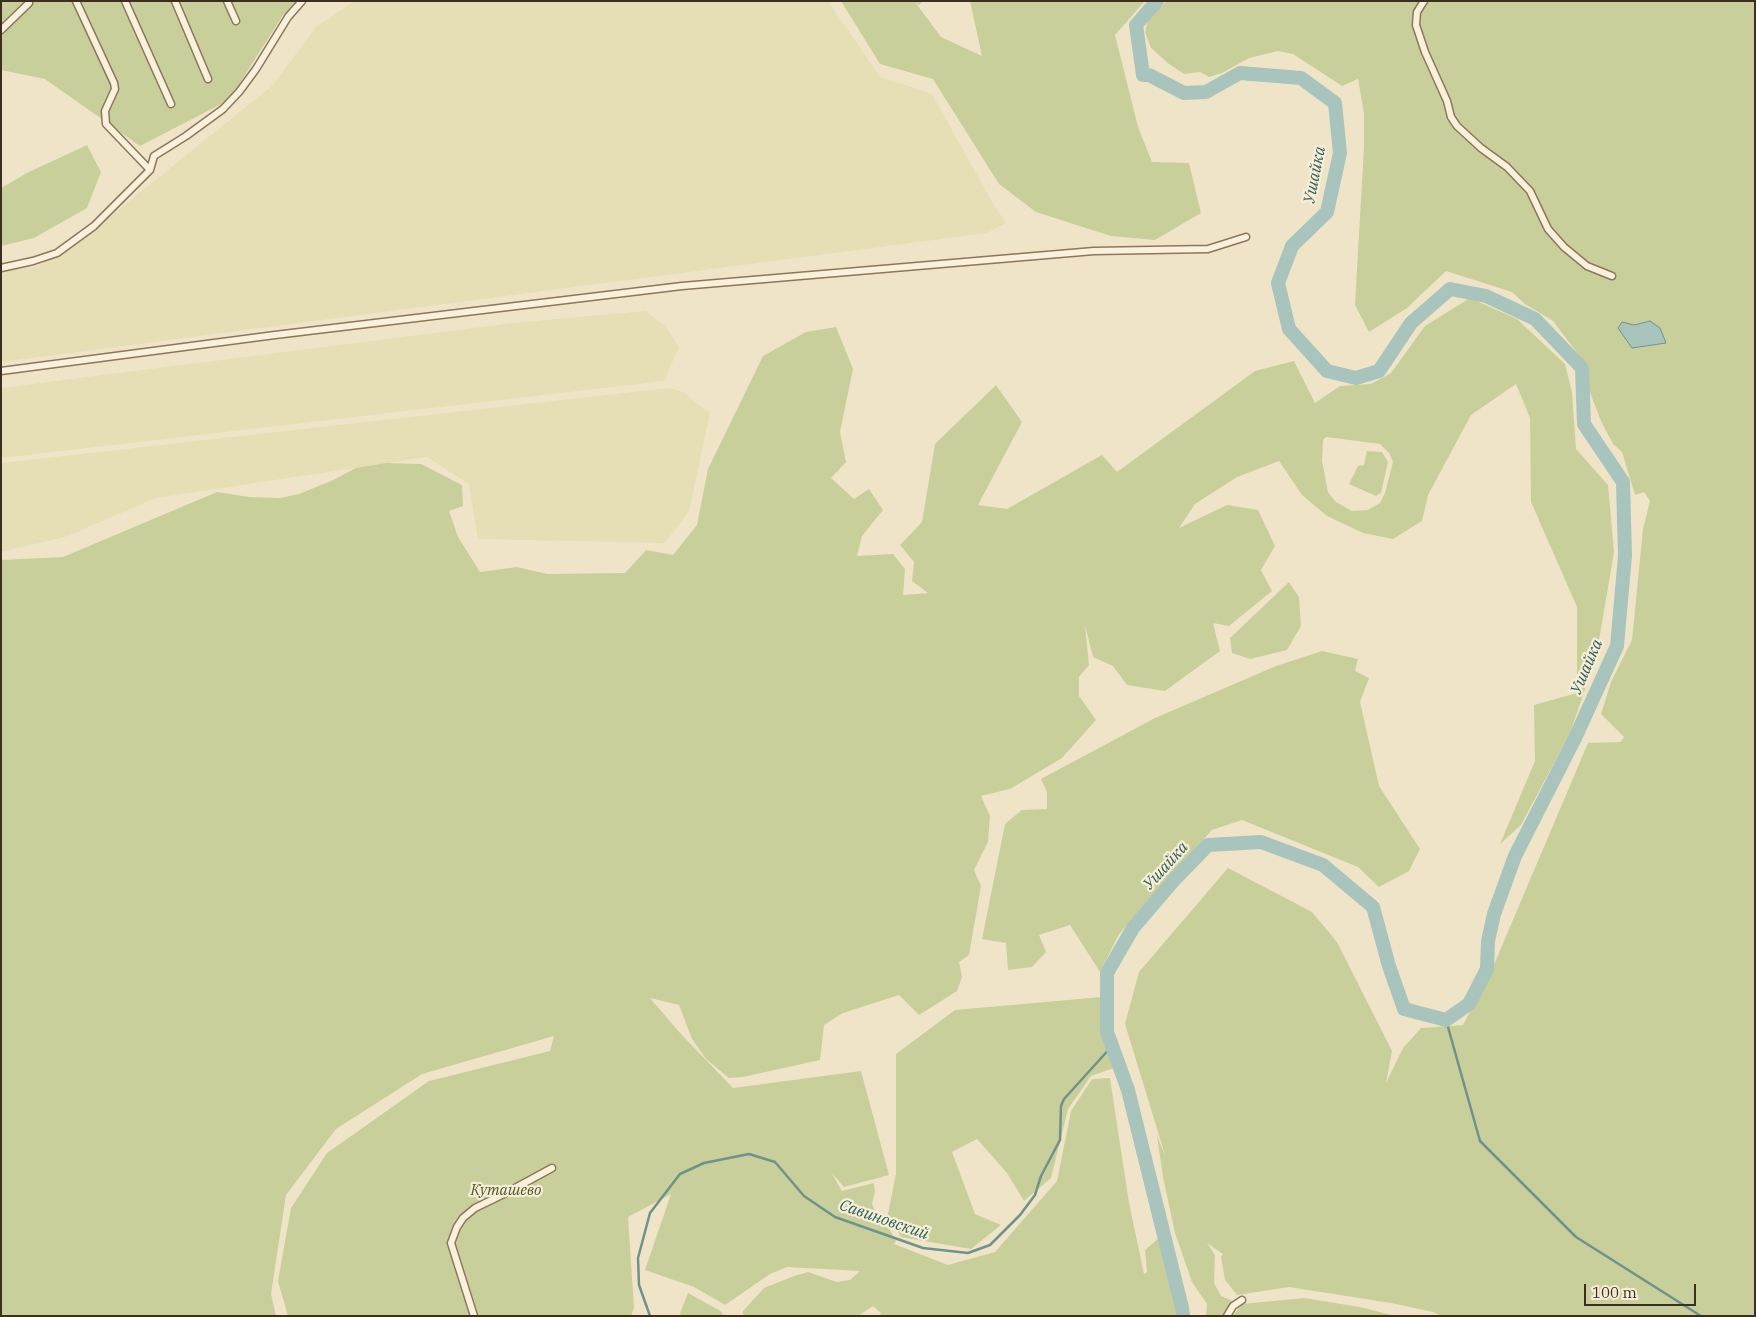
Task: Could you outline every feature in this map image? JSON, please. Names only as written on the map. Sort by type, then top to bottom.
[{"type":"street","points":[[1,30],[29,3],[28,1]]},
{"type":"street","points":[[76,1],[114,83],[115,89],[105,111],[106,124],[150,170]]},
{"type":"street","points":[[125,1],[171,104]]},
{"type":"street","points":[[175,1],[208,79]]},
{"type":"street","points":[[227,1],[236,21]]},
{"type":"street","points":[[1,268],[33,262],[57,253],[94,226],[150,170],[154,156],[223,109],[239,92],[260,63],[288,17],[302,1]]},
{"type":"street","points":[[1424,1],[1417,12],[1416,25],[1425,52],[1447,102],[1451,117],[1457,126],[1481,148],[1507,167],[1530,191],[1548,229],[1564,247],[1587,266],[1612,276]]},
{"type":"street","points":[[1,371],[275,335],[682,286],[1094,250],[1208,249],[1246,237]]},
{"type":"street","points":[[474,1316],[466,1286],[455,1257],[452,1243],[454,1233],[463,1218],[475,1208],[506,1194],[552,1168]]},
{"type":"street","points":[[1227,1316],[1233,1306],[1242,1300]]},
{"type":"shaded area","points":[[355,1],[828,1],[880,77],[932,94],[992,202],[1006,223],[987,233],[1,362],[1,270],[34,267],[65,253],[272,86],[316,27]]},
{"type":"shaded area","points":[[645,311],[664,325],[679,347],[664,381],[1,458],[1,388],[513,323]]},
{"type":"shaded area","points":[[669,388],[683,392],[710,413],[689,511],[665,543],[478,539],[469,484],[427,457],[156,498],[68,536],[1,552],[1,463]]},
{"type":"green space","points":[[1,1],[304,1],[283,15],[229,100],[140,146],[45,79],[1,70]]},
{"type":"green space","points":[[841,1],[923,1],[919,5],[915,2],[941,37],[982,56],[970,1],[1145,1],[1115,35],[1138,127],[1152,162],[1189,163],[1201,213],[1155,240],[1111,236],[1036,212],[999,184],[933,79],[880,64]]},
{"type":"green space","points":[[1167,1],[1755,1],[1755,1316],[1441,1316],[1433,1312],[1391,1303],[1289,1287],[1237,1295],[1225,1280],[1221,1257],[1223,1254],[1207,1243],[1215,1255],[1214,1283],[1221,1296],[1233,1301],[1223,1316],[1206,1316],[1207,1304],[1192,1282],[1175,1233],[1163,1177],[1157,1136],[1165,1155],[1125,1024],[1139,972],[1228,868],[1312,912],[1337,942],[1392,1051],[1386,1083],[1403,1048],[1421,1028],[1463,1025],[1493,967],[1588,743],[1621,742],[1624,737],[1601,714],[1611,682],[1632,640],[1643,529],[1650,501],[1644,492],[1635,495],[1622,452],[1613,444],[1601,421],[1589,390],[1589,373],[1578,354],[1553,321],[1525,304],[1512,292],[1446,271],[1407,308],[1369,332],[1355,305],[1364,147],[1364,113],[1358,79],[1342,86],[1293,54],[1278,51],[1249,58],[1222,73],[1209,77],[1200,72],[1184,74],[1151,48],[1145,32],[1149,17]],"holes":[[[1650,321],[1665,343],[1632,348],[1625,337],[1634,325]]]},
{"type":"green space","points":[[87,145],[101,172],[87,208],[34,238],[1,246],[1,188],[29,172]]},
{"type":"green space","name":"Куташево","points":[[1470,298],[1517,319],[1565,364],[1572,392],[1576,449],[1608,485],[1614,552],[1596,658],[1570,733],[1521,825],[1500,844],[1535,761],[1534,705],[1577,693],[1577,607],[1531,502],[1530,418],[1516,384],[1471,415],[1428,495],[1422,521],[1393,539],[1363,533],[1327,516],[1302,495],[1279,461],[1237,477],[1195,504],[1179,528],[1227,505],[1258,510],[1275,546],[1261,570],[1272,591],[1229,626],[1213,623],[1220,651],[1165,691],[1127,685],[1113,666],[1093,657],[1085,625],[1089,665],[1079,677],[1079,696],[1096,720],[1062,758],[1010,789],[981,796],[990,816],[988,842],[974,870],[981,886],[969,955],[959,962],[962,977],[957,991],[919,1015],[899,995],[843,1013],[824,1025],[820,1060],[743,1077],[729,1078],[706,1059],[692,1039],[679,1005],[650,998],[680,1033],[733,1088],[861,1071],[889,1175],[844,1187],[831,1172],[842,1191],[874,1183],[875,1192],[872,1204],[879,1221],[890,1230],[896,1241],[894,1244],[948,1265],[995,1252],[1057,1181],[1071,1111],[1092,1079],[1110,1078],[1129,1203],[1144,1274],[1147,1272],[1145,1250],[1159,1238],[1177,1303],[1178,1316],[879,1316],[881,1313],[873,1306],[858,1316],[743,1316],[743,1311],[764,1288],[794,1276],[808,1272],[837,1282],[850,1280],[860,1271],[787,1267],[770,1274],[725,1305],[694,1287],[645,1270],[671,1194],[628,1217],[634,1308],[631,1316],[288,1316],[278,1281],[291,1208],[327,1153],[429,1081],[550,1051],[554,1036],[422,1074],[336,1129],[286,1195],[271,1294],[276,1316],[1,1316],[1,560],[63,557],[217,492],[249,497],[280,498],[299,494],[356,468],[386,463],[421,464],[462,485],[463,506],[449,511],[458,537],[480,572],[517,567],[547,574],[625,573],[646,550],[673,555],[697,525],[708,469],[763,356],[806,332],[836,327],[853,369],[840,432],[846,462],[831,478],[854,499],[869,489],[883,510],[862,536],[857,556],[893,554],[905,569],[903,595],[928,593],[912,581],[914,562],[900,545],[922,522],[935,444],[996,385],[1022,422],[978,505],[1007,509],[1102,455],[1117,472],[1255,371],[1294,361],[1315,403],[1340,386],[1371,384],[1391,373],[1425,326]],"holes":[[[1326,437],[1380,444],[1389,453],[1393,462],[1385,493],[1380,503],[1368,510],[1352,511],[1336,502],[1328,492],[1322,461],[1323,440]]]},
{"type":"green space","points":[[1367,451],[1382,452],[1388,462],[1381,493],[1376,496],[1349,484],[1358,466],[1364,465]]},
{"type":"green space","points":[[1289,582],[1299,597],[1301,626],[1287,650],[1250,659],[1232,653],[1230,638]]},
{"type":"green space","points":[[1322,651],[1358,659],[1355,671],[1369,678],[1360,702],[1379,786],[1420,849],[1409,871],[1379,887],[1358,867],[1242,820],[1212,830],[1119,934],[1100,972],[1070,925],[1039,935],[1046,952],[1032,967],[1008,970],[1006,943],[982,939],[1005,824],[1022,810],[1047,809],[1047,792],[1041,779],[1155,718],[1276,666]]},
{"type":"green space","points":[[1102,997],[1101,1033],[1114,1068],[1091,1076],[1068,1109],[1051,1178],[1024,1201],[1007,1173],[977,1139],[952,1152],[975,1214],[1001,1225],[971,1249],[901,1237],[888,1214],[896,1174],[896,1054],[955,1010]]},
{"type":"green space","points":[[688,1293],[722,1312],[723,1316],[681,1316],[680,1313]]},
{"type":"green space","points":[[1304,1298],[1360,1307],[1395,1316],[1233,1316],[1242,1304]]},
{"type":"water","points":[[1650,321],[1660,328],[1666,343],[1632,348],[1618,328],[1622,322],[1634,325]]},
{"type":"waterway","name":"Ушайка","points":[[1157,1],[1136,25],[1143,75],[1149,75],[1184,93],[1206,92],[1240,73],[1301,78],[1335,103],[1340,153],[1327,212],[1292,246],[1278,283],[1289,329],[1327,371],[1356,378],[1379,371],[1411,323],[1450,289],[1486,296],[1535,319],[1582,368],[1584,424],[1623,482],[1625,556],[1617,646],[1575,738],[1515,856],[1494,914],[1488,941],[1487,969],[1469,1004],[1446,1020],[1404,1009],[1389,966],[1373,907],[1323,865],[1261,842],[1208,845],[1175,879],[1133,928],[1107,973],[1107,1032],[1128,1090],[1183,1316]]},
{"type":"waterway","points":[[1446,1020],[1480,1141],[1576,1237],[1701,1316]]},
{"type":"waterway","name":"Савиновский","points":[[650,1316],[639,1285],[638,1258],[650,1213],[680,1174],[704,1163],[749,1154],[775,1162],[804,1196],[835,1217],[923,1248],[968,1253],[990,1245],[1020,1215],[1035,1195],[1041,1176],[1060,1140],[1061,1106],[1064,1099],[1112,1046]]}]
